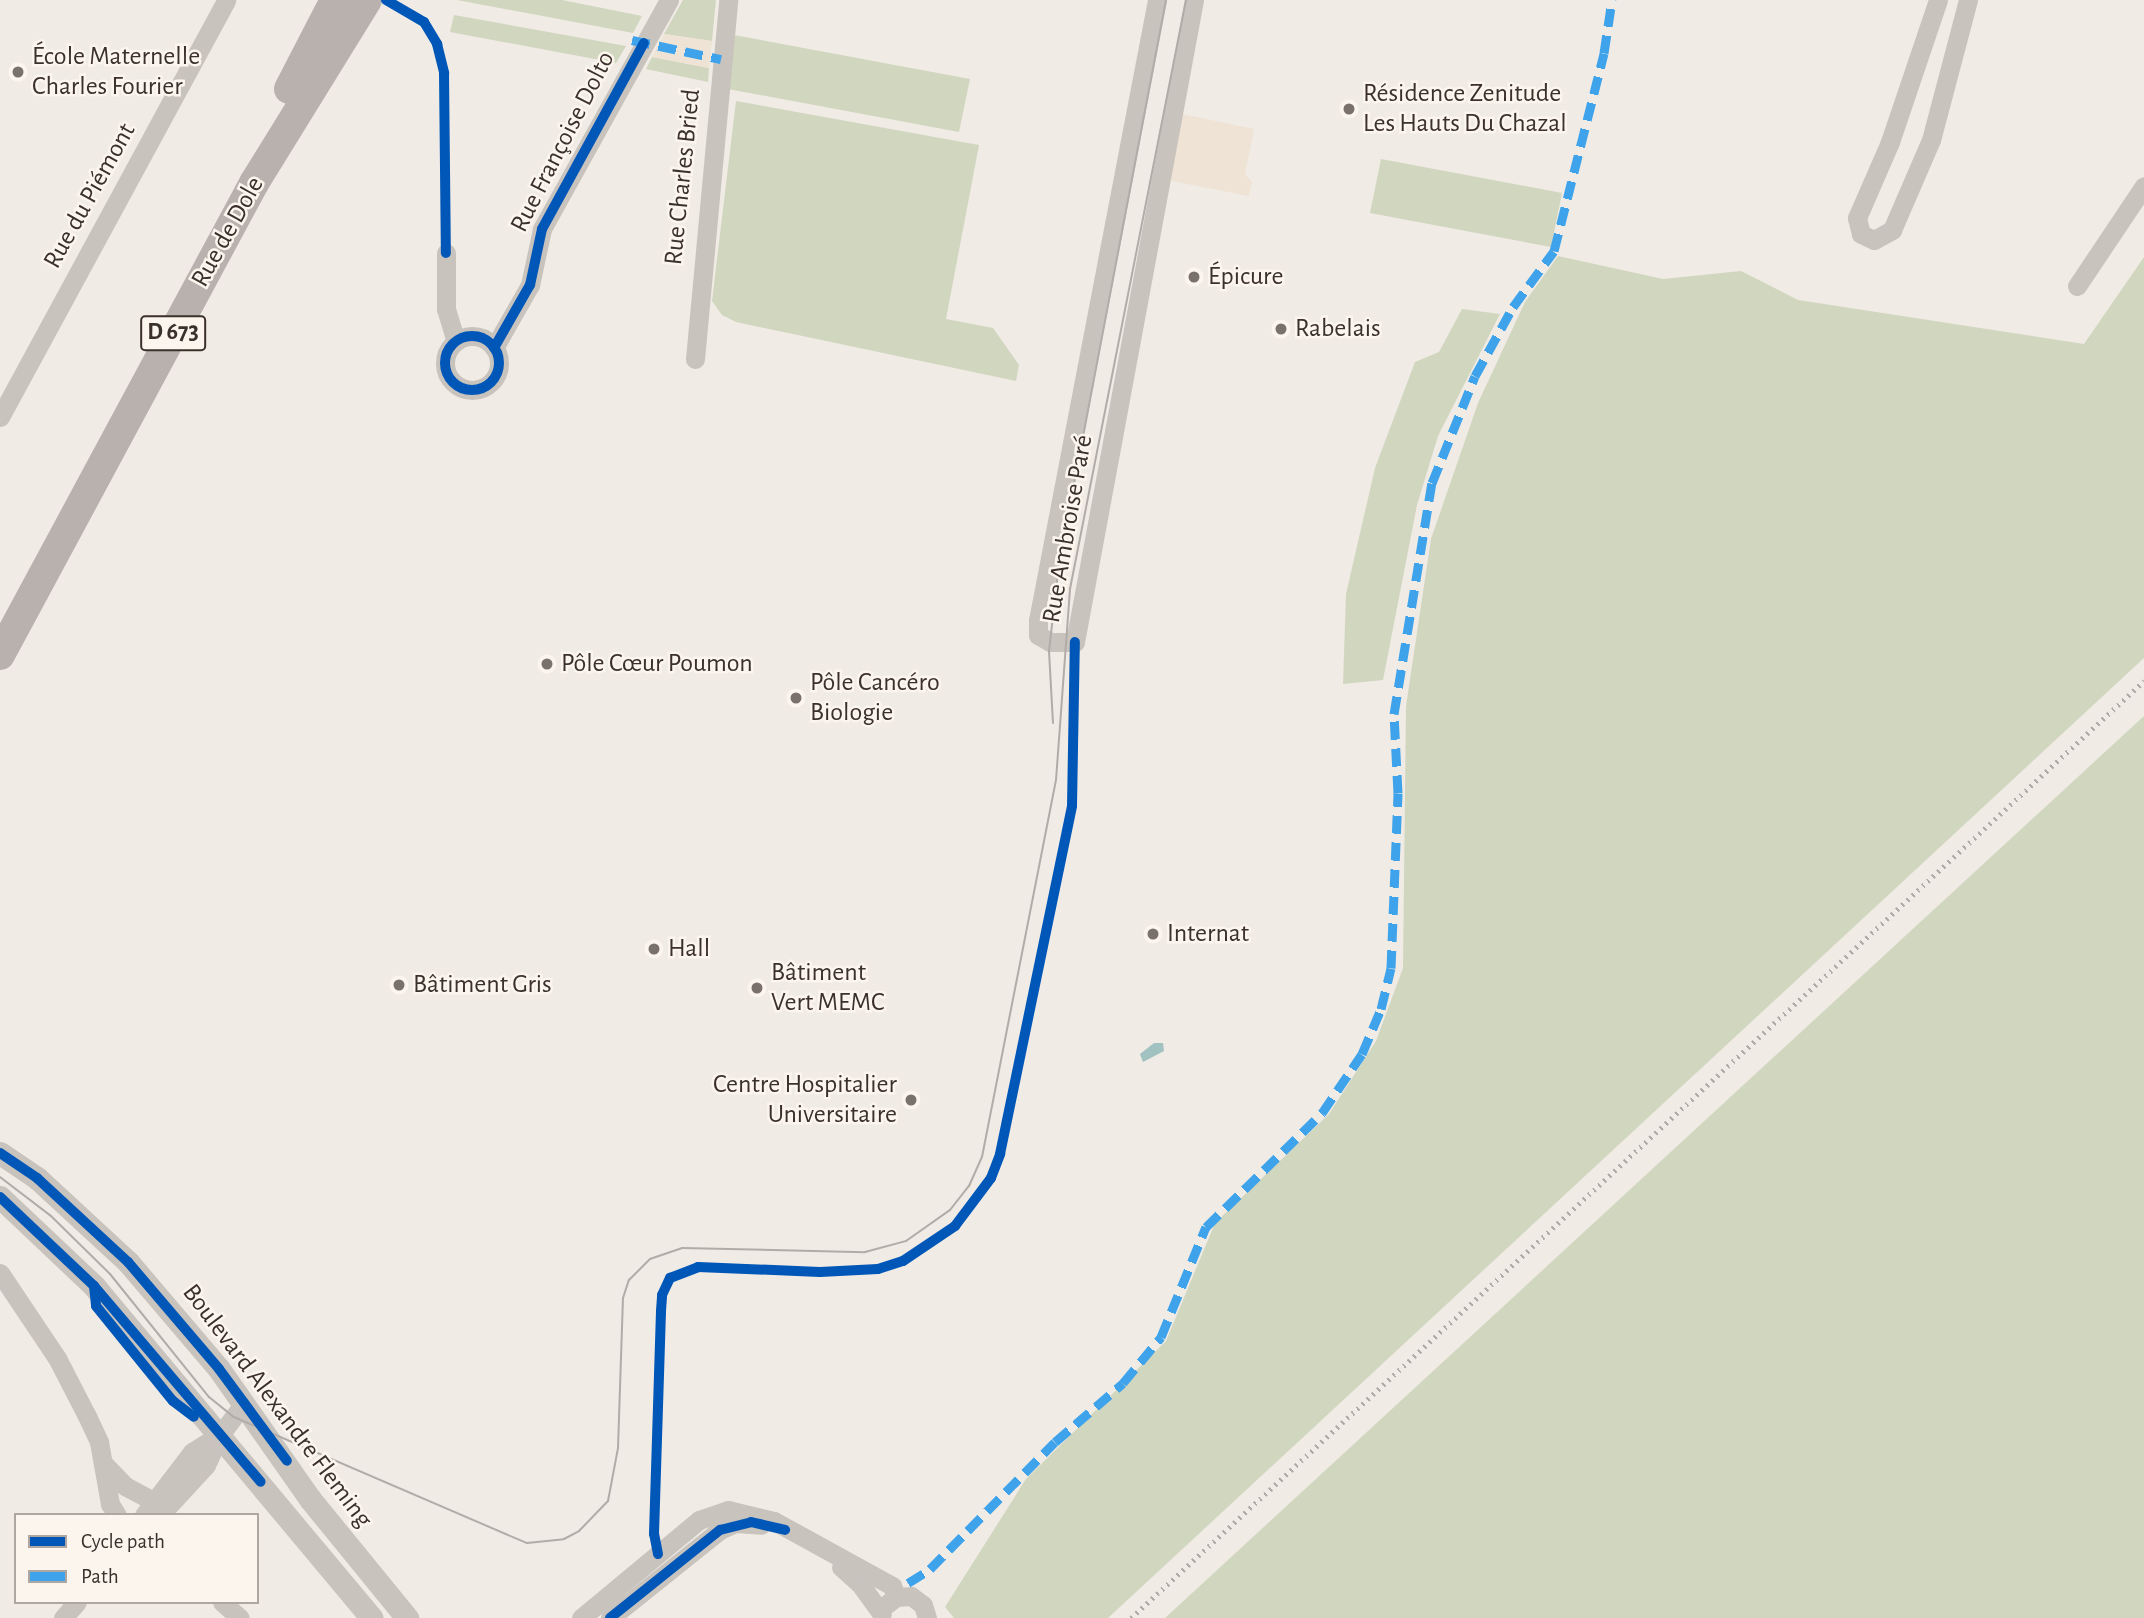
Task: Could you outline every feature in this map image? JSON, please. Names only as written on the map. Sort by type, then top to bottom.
[{"type":"main road","name":"Rue de Dole","points":[[0,622],[347,7]]},
{"type":"main road","name":"Rue de Dole","points":[[0,655],[347,7]]},
{"type":"street","name":"Rue du Piémont","points":[[0,417],[226,0]]},
{"type":"street","name":"Rue Françoise Dolto","points":[[494,348],[530,285],[542,229],[669,0]]},
{"type":"street","name":"Rue Charles Bried","points":[[695,359],[728,0]]},
{"type":"street","name":"Rue Ambroise Paré","points":[[1157,0],[1038,620],[1038,635],[1049,642],[1075,642],[1194,0]]},
{"type":"street","points":[[1938,0],[1890,142],[1857,218],[1861,234],[1874,240],[1892,230],[1931,140],[1968,0]]},
{"type":"street","points":[[2077,286],[2144,186]]},
{"type":"street","points":[[446,253],[446,309],[456,341]]},
{"type":"street","points":[[480,338],[494,348],[499,364],[492,380],[469,390],[453,382],[445,367],[447,352],[456,341],[480,338]]},
{"type":"street","points":[[0,1141],[37,1178]]},
{"type":"street","name":"Boulevard Alexandre Fleming","points":[[0,1153],[37,1178],[128,1262],[243,1404],[310,1499],[407,1618]]},
{"type":"street","points":[[0,1197],[94,1286],[372,1618]]},
{"type":"street","points":[[0,1273],[57,1358],[105,1465],[110,1504],[116,1513]]},
{"type":"street","points":[[105,1465],[152,1510],[206,1465],[220,1435],[243,1404]]},
{"type":"street","points":[[581,1618],[699,1520],[727,1510],[759,1514],[892,1586],[896,1597]]},
{"type":"street","points":[[610,1618],[720,1530],[735,1523],[785,1530]]},
{"type":"street","points":[[825,1552],[860,1584],[882,1616],[896,1597]]},
{"type":"street","points":[[657,1580],[658,1554]]},
{"type":"street","points":[[896,1597],[918,1600],[927,1618]]},
{"type":"street","points":[[63,1618],[75,1604]]},
{"type":"street","points":[[224,1604],[240,1618]]},
{"type":"green space","points":[[457,0],[562,0],[642,16],[633,33]]},
{"type":"green space","points":[[683,0],[716,0],[712,41],[664,34]]},
{"type":"green space","points":[[454,15],[626,46],[616,63],[450,32]]},
{"type":"green space","points":[[734,35],[970,79],[959,132],[728,89]]},
{"type":"green space","points":[[652,57],[709,68],[708,82],[646,69]]},
{"type":"green space","points":[[736,101],[979,145],[946,319],[993,328],[1019,365],[1016,381],[736,322],[722,315],[712,301]]},
{"type":"green space","points":[[1381,159],[1562,193],[1551,247],[1370,213]]},
{"type":"green space","points":[[1558,256],[1663,279],[1741,271],[1798,300],[2084,344],[2144,257],[2144,658],[1108,1618],[954,1618],[945,1607],[1026,1479],[1166,1341],[1215,1223],[1329,1114],[1376,1041],[1403,968],[1406,706],[1431,539],[1478,403],[1525,302]]},
{"type":"green space","points":[[1462,309],[1500,314],[1438,436],[1417,505],[1383,680],[1343,684],[1346,594],[1375,468],[1415,362],[1439,352]]},
{"type":"green space","points":[[2144,716],[2144,1618],[1165,1618]]},
{"type":"shaded area","points":[[664,34],[712,41],[709,68],[652,57]]},
{"type":"shaded area","points":[[1172,112],[1254,129],[1245,174],[1252,182],[1249,196],[1161,179]]},
{"type":"water","points":[[1154,1043],[1163,1043],[1164,1051],[1143,1062],[1140,1054]]},
{"type":"tram line","points":[[1053,723],[1049,651],[1059,563],[1166,0]]},
{"type":"tram line","points":[[0,1177],[51,1216],[110,1274],[209,1397],[234,1417],[527,1543],[564,1539],[579,1531],[608,1501],[618,1448],[623,1298],[629,1280],[650,1259],[682,1248],[865,1252],[906,1241],[950,1210],[969,1186],[982,1157],[1056,780],[1070,589],[1186,0]]},
{"type":"railway","points":[[1131,1618],[2144,681]]},
{"type":"marked path","points":[[908,1583],[930,1569],[1055,1442],[1123,1383],[1161,1337],[1206,1227],[1322,1113],[1362,1054],[1381,1009],[1391,968],[1398,793],[1394,714],[1432,483],[1475,376],[1513,307],[1554,251],[1604,53],[1612,0]]},
{"type":"marked path","points":[[632,40],[721,59]]},
{"type":"cycle path","points":[[386,0],[424,22],[437,44],[444,73],[446,253]]},
{"type":"cycle path","points":[[494,348],[530,285],[542,229],[644,43]]},
{"type":"cycle path","points":[[472,336],[491,344],[499,363],[491,382],[472,390],[453,382],[445,363],[453,344],[472,336]]},
{"type":"cycle path","points":[[658,1554],[654,1534],[661,1311],[662,1295],[670,1278],[698,1267],[820,1272],[878,1269],[903,1261],[955,1226],[991,1178],[1000,1154],[1072,806],[1075,642]]},
{"type":"cycle path","points":[[0,1153],[37,1178],[128,1262],[219,1369],[287,1461]]},
{"type":"cycle path","points":[[0,1197],[94,1286],[261,1482]]},
{"type":"cycle path","points":[[94,1286],[96,1306],[173,1401],[194,1417]]},
{"type":"cycle path","points":[[610,1618],[720,1530],[751,1522],[785,1530]]},
{"type":"place","name":"École Maternelle Charles Fourier","points":[[18,72]]},
{"type":"place","name":"Résidence Zenitude Les Hauts Du Chazal","points":[[1349,109]]},
{"type":"place","name":"Épicure","points":[[1194,277]]},
{"type":"place","name":"Rabelais","points":[[1281,329]]},
{"type":"place","name":"Pôle Cœur Poumon","points":[[547,664]]},
{"type":"place","name":"Pôle Cancéro Biologie","points":[[796,698]]},
{"type":"place","name":"Internat","points":[[1153,934]]},
{"type":"place","name":"Hall","points":[[654,949]]},
{"type":"place","name":"Bâtiment Gris","points":[[399,985]]},
{"type":"place","name":"Bâtiment Vert MEMC","points":[[757,988]]},
{"type":"place","name":"Centre Hospitalier Universitaire","points":[[911,1100]]}]
